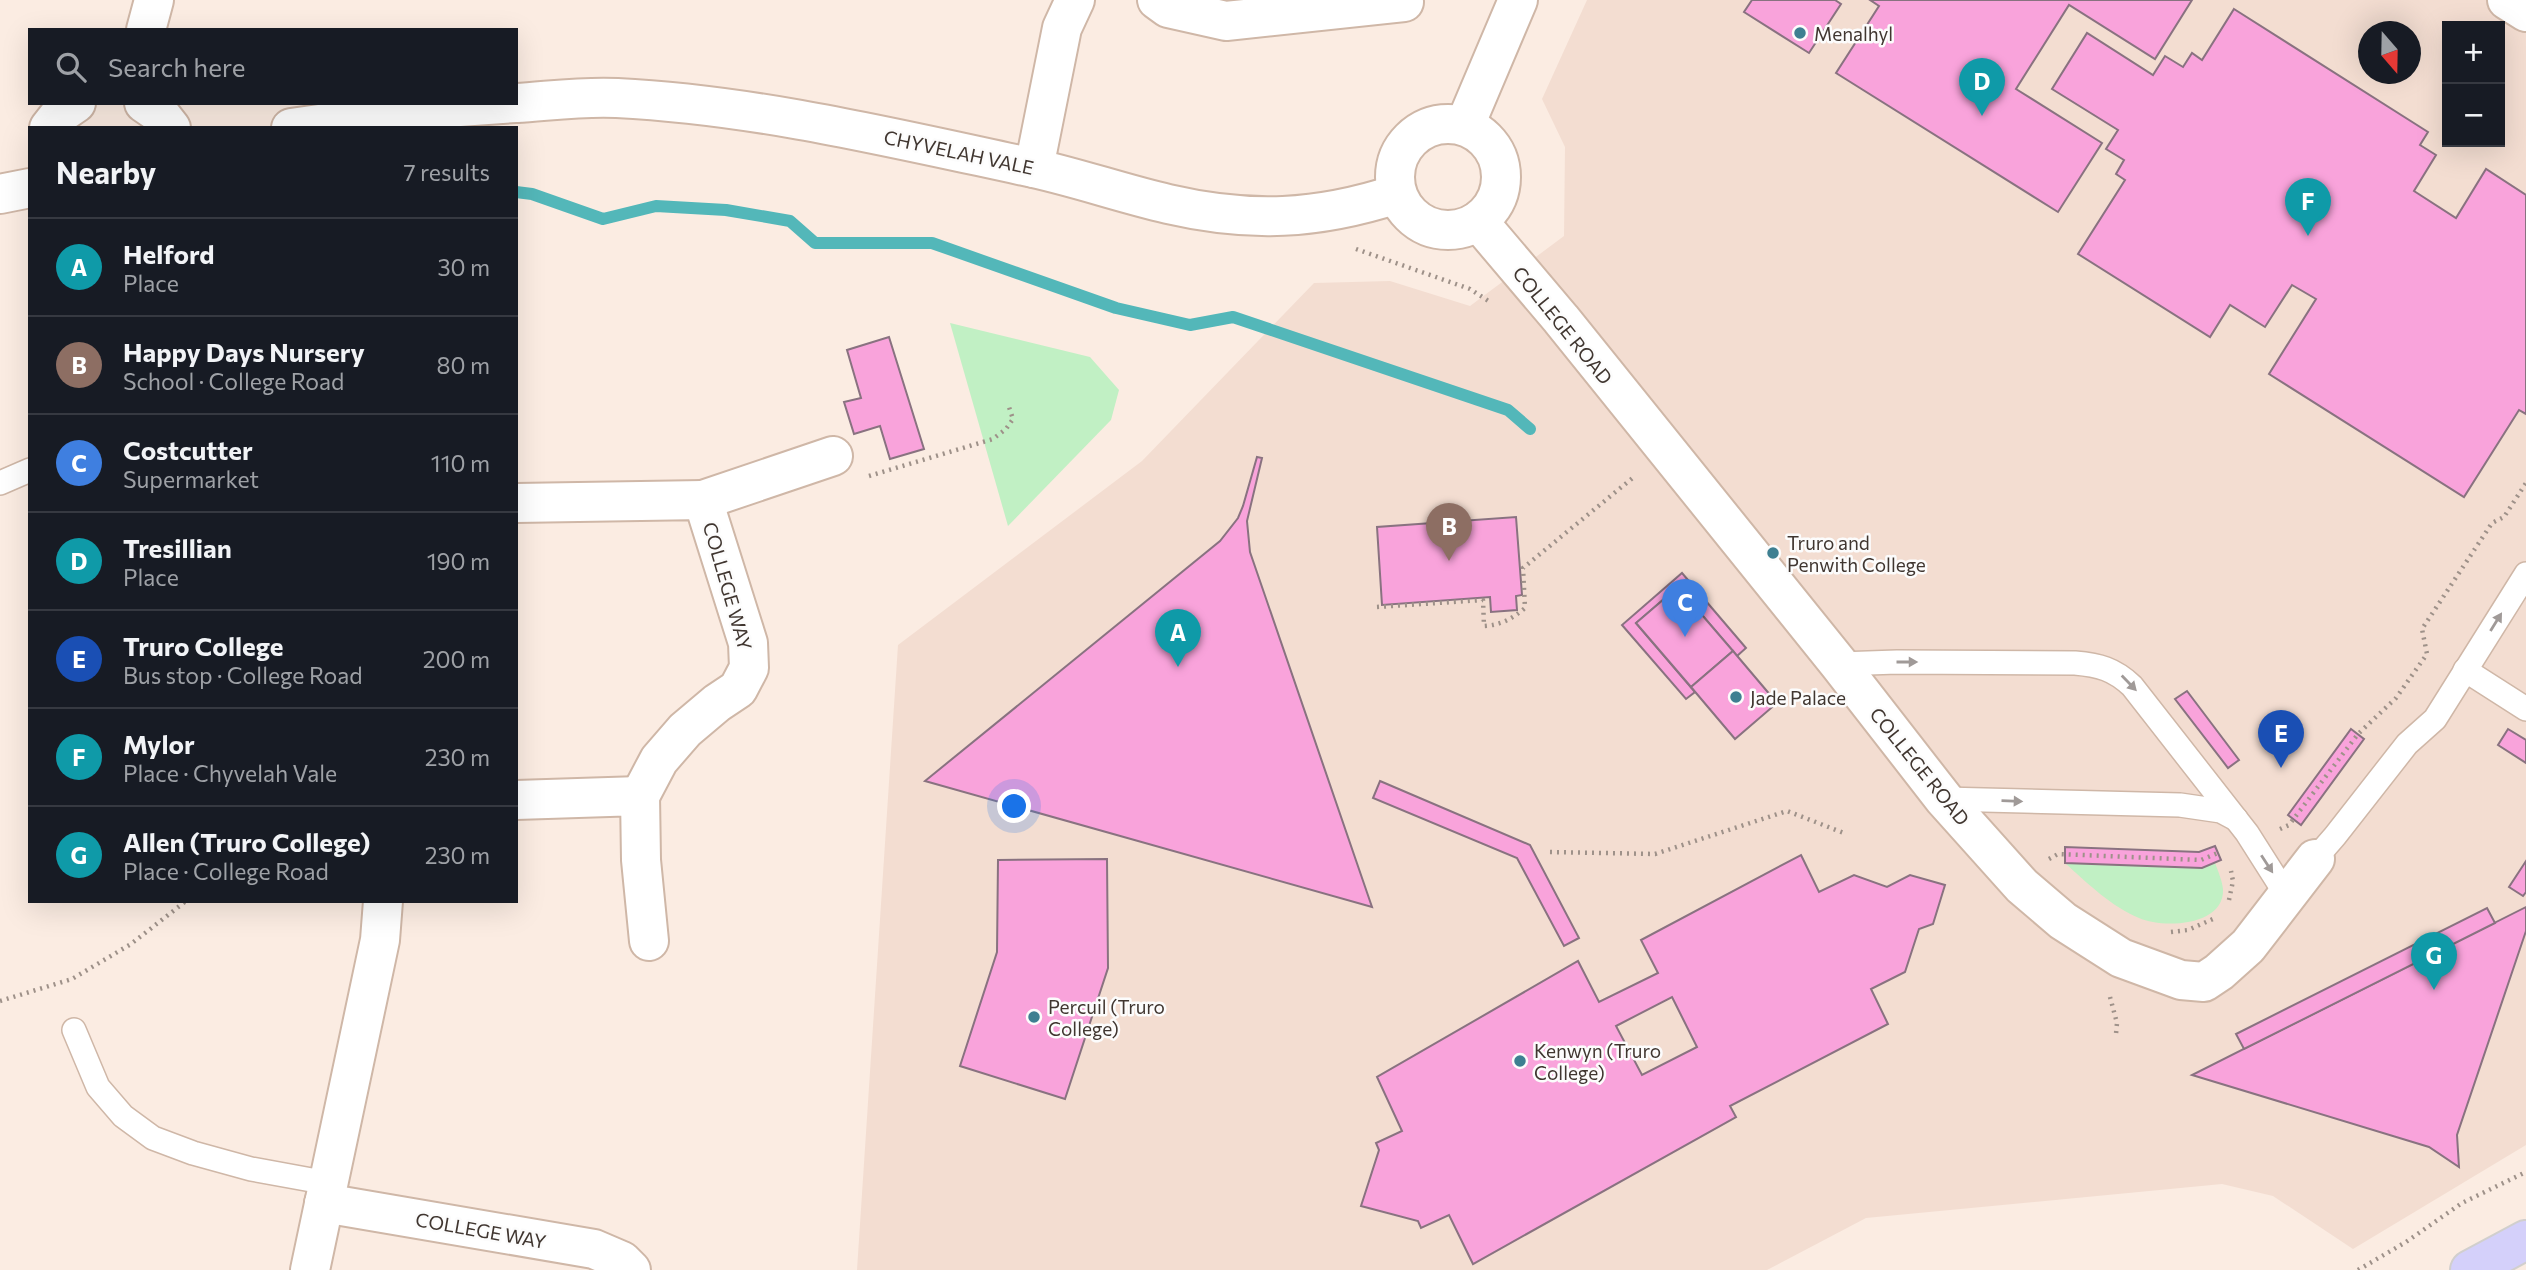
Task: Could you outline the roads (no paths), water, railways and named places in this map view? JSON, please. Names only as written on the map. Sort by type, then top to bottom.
[{"type":"highway","points":[[2470,1270],[2526,1240]]},
{"type":"street","points":[[146,28],[153,0]]},
{"type":"street","points":[[1034,168],[1062,28],[1075,0]]},
{"type":"street","points":[[1157,0],[1168,8],[1226,21],[1404,2]]},
{"type":"street","points":[[1465,125],[1518,0]]},
{"type":"street","points":[[2507,0],[2526,12]]},
{"type":"street","name":"CHYVELAH VALE","points":[[518,103],[614,98],[703,105],[801,118],[1034,168],[1169,204],[1241,215],[1310,215],[1357,207],[1397,194]]},
{"type":"street","points":[[51,126],[60,114],[73,105]]},
{"type":"street","points":[[147,105],[170,126]]},
{"type":"street","name":"CHYVELAH VALE","points":[[305,126],[417,110],[488,105]]},
{"type":"street","points":[[1440,124],[1465,125],[1490,144],[1499,159],[1502,178],[1498,197],[1489,212],[1478,222],[1456,229],[1437,229],[1420,223],[1406,210],[1397,194],[1397,166],[1408,141],[1423,130],[1440,124]]},
{"type":"street","points":[[0,194],[28,188]]},
{"type":"street","name":"COLLEGE ROAD","points":[[1478,222],[1561,319],[1839,664],[1944,799],[2022,886],[2063,921],[2121,958],[2159,973],[2197,982],[2209,979],[2237,957],[2257,936],[2315,859]]},
{"type":"street","name":"COLLEGE WAY","points":[[518,503],[703,500],[833,456]]},
{"type":"street","name":"COLLEGE WAY","points":[[649,941],[641,860],[640,796],[659,760],[685,730],[738,689],[750,668],[748,643],[703,500]]},
{"type":"street","points":[[518,800],[640,796]]},
{"type":"street","points":[[310,1270],[380,940],[383,903]]},
{"type":"street","name":"COLLEGE WAY","points":[[326,1193],[594,1249],[622,1261],[631,1270]]},
{"type":"lane","points":[[0,483],[28,471]]},
{"type":"lane","points":[[2315,859],[2407,744],[2435,719],[2526,574]]},
{"type":"lane","points":[[1839,664],[2075,663],[2102,666],[2120,675],[2132,686],[2236,819],[2287,896]]},
{"type":"lane","points":[[2465,670],[2526,709]]},
{"type":"lane","points":[[1944,799],[2180,805],[2221,811],[2236,819]]},
{"type":"lane","points":[[74,1030],[98,1087],[123,1116],[153,1138],[193,1153],[326,1193]]},
{"type":"waterway","points":[[518,192],[532,194],[603,219],[656,206],[726,210],[790,221],[815,243],[932,243],[1116,308],[1190,325],[1233,317],[1508,410],[1530,429]]},
{"type":"place","name":"Menalhyl","points":[[1800,33]]},
{"type":"place","name":"Tresillian","points":[[1982,116]]},
{"type":"place","name":"Mylor","points":[[2308,236]]},
{"type":"place","name":"Truro and Penwith College","points":[[1773,553]]},
{"type":"place","name":"Happy Days Nursery","points":[[1449,561]]},
{"type":"place","name":"Costcutter","points":[[1685,637]]},
{"type":"place","name":"Helford","points":[[1178,667]]},
{"type":"place","name":"Jade Palace","points":[[1736,697]]},
{"type":"place","name":"Truro College","points":[[2281,768]]},
{"type":"place","name":"Allen (Truro College)","points":[[2434,990]]},
{"type":"place","name":"Percuil (Truro College)","points":[[1034,1017]]},
{"type":"place","name":"Kenwyn (Truro College)","points":[[1520,1061]]}]
